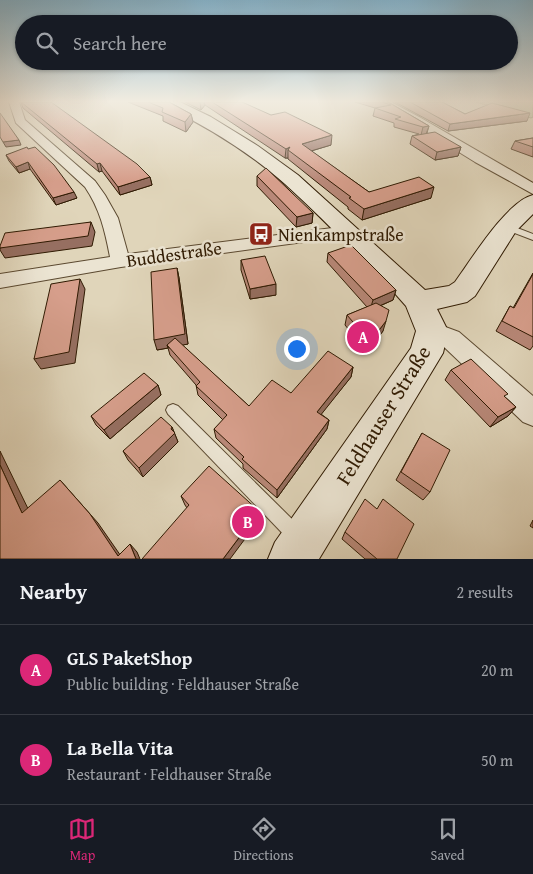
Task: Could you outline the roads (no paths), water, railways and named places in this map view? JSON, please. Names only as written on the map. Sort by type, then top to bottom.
[{"type":"street","points":[[28,128],[90,184],[100,198],[110,218],[121,261]]},
{"type":"street","points":[[218,128],[291,179],[348,231],[426,316],[533,413]]},
{"type":"street","points":[[430,128],[533,189]]},
{"type":"street","points":[[426,316],[465,289],[507,227],[533,201]]},
{"type":"street","name":"Buddestraße","points":[[0,281],[121,261],[348,231]]},
{"type":"street","name":"Feldhauser Straße","points":[[298,551],[426,353],[426,316]]},
{"type":"lane","points":[[507,227],[533,238]]},
{"type":"lane","points":[[173,410],[298,551]]},
{"type":"place","name":"Nienkampstraße","points":[[261,234]]},
{"type":"place","name":"GLS PaketShop","points":[[363,337]]},
{"type":"place","name":"La Bella Vita","points":[[248,522]]}]
